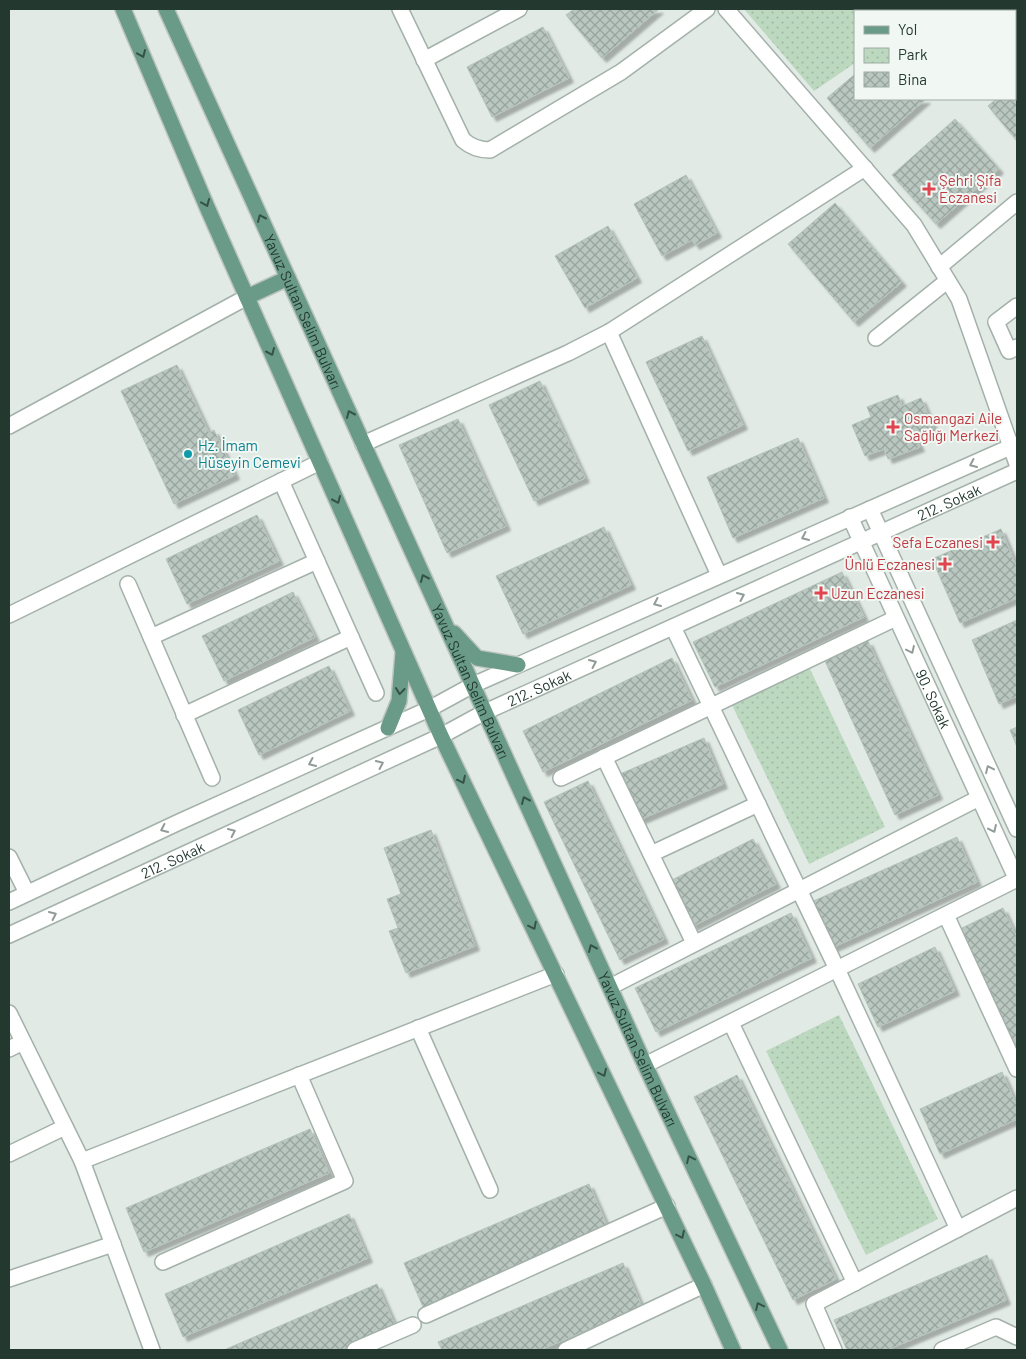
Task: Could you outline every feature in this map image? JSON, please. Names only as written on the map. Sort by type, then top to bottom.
[{"type":"main road","points":[[123,9],[247,297],[429,710],[704,1285],[733,1350]]},
{"type":"main road","name":"Yavuz Sultan Selim Bulvarı","points":[[166,9],[645,1065],[780,1350]]},
{"type":"main road","points":[[247,297],[288,278]]},
{"type":"main road","points":[[444,622],[477,658],[518,664]]},
{"type":"main road","points":[[388,728],[398,701],[404,652]]},
{"type":"street","points":[[400,9],[463,140],[478,149],[490,150],[621,72],[707,9]]},
{"type":"street","points":[[424,60],[519,9]]},
{"type":"street","points":[[726,9],[914,225],[959,300],[1014,446],[1017,464]]},
{"type":"street","points":[[363,444],[568,353],[610,332],[865,168]]},
{"type":"street","points":[[939,267],[1017,202]]},
{"type":"street","points":[[876,338],[948,281]]},
{"type":"street","points":[[9,426],[247,297]]},
{"type":"street","points":[[1017,306],[996,322],[1009,351],[1017,347]]},
{"type":"street","points":[[610,332],[719,575]]},
{"type":"street","points":[[9,902],[177,823],[429,710],[473,685],[518,664],[1014,446]]},
{"type":"street","points":[[9,615],[320,462]]},
{"type":"street","name":"212. Sokak","points":[[9,935],[441,736],[485,712],[1017,471]]},
{"type":"street","points":[[281,481],[376,693]]},
{"type":"street","name":"90. Sokak","points":[[870,509],[1017,829]]},
{"type":"street","name":"90. Sokak","points":[[850,517],[1017,880]]},
{"type":"street","points":[[151,637],[317,561]]},
{"type":"street","points":[[128,584],[212,778]]},
{"type":"street","points":[[561,778],[896,618]]},
{"type":"street","points":[[674,627],[958,1228]]},
{"type":"street","points":[[184,715],[352,637]]},
{"type":"street","points":[[604,757],[694,943]]},
{"type":"street","points":[[610,987],[979,798]]},
{"type":"street","points":[[651,854],[758,804]]},
{"type":"street","points":[[9,857],[27,894]]},
{"type":"street","points":[[645,1065],[1017,880]]},
{"type":"street","points":[[946,915],[1017,1068]]},
{"type":"street","points":[[82,1161],[556,974]]},
{"type":"street","points":[[9,1012],[82,1161],[152,1350]]},
{"type":"street","points":[[731,1022],[855,1283]]},
{"type":"street","points":[[418,1028],[490,1190]]},
{"type":"street","points":[[9,1049],[23,1042]]},
{"type":"street","points":[[163,1262],[345,1182],[299,1075]]},
{"type":"street","points":[[9,1154],[65,1127]]},
{"type":"street","points":[[834,1350],[814,1304],[1017,1198]]},
{"type":"street","points":[[426,1315],[666,1206]]},
{"type":"street","points":[[9,1279],[113,1244]]},
{"type":"street","points":[[566,1350],[704,1285]]},
{"type":"street","points":[[355,1350],[413,1325]]},
{"type":"street","points":[[942,1350],[996,1327],[1017,1337]]},
{"type":"green space","points":[[744,9],[934,9],[854,10],[854,64],[814,91]]},
{"type":"green space","points":[[810,669],[885,827],[809,864],[731,703]]},
{"type":"green space","points":[[839,1015],[938,1219],[866,1255],[766,1051]]},
{"type":"building","points":[[574,9],[659,9],[602,58],[566,15]]},
{"type":"building","points":[[1008,9],[1009,10],[954,10]]},
{"type":"building","points":[[1016,18],[1017,19],[1016,42]]},
{"type":"building","points":[[543,27],[569,78],[492,117],[467,67]]},
{"type":"building","points":[[854,75],[854,100],[925,100],[870,148],[827,98]]},
{"type":"building","points":[[1016,82],[1017,141],[988,106],[995,100],[1016,100]]},
{"type":"building","points":[[955,119],[999,169],[936,224],[892,175]]},
{"type":"building","points":[[686,175],[717,233],[695,245],[692,240],[662,256],[634,204]]},
{"type":"building","points":[[835,203],[902,282],[854,322],[788,244]]},
{"type":"building","points":[[608,226],[637,278],[585,308],[555,256]]},
{"type":"building","points":[[702,336],[743,425],[688,451],[646,362]]},
{"type":"building","name":"Hz. İmam Hüseyin Cemevi","points":[[177,365],[209,433],[214,430],[235,475],[174,504],[121,391]]},
{"type":"building","points":[[540,381],[585,478],[534,501],[489,405]]},
{"type":"building","name":"Osmangazi Aile Sağlığı Merkezi","points":[[898,395],[902,406],[921,398],[934,428],[915,436],[920,447],[888,459],[884,449],[865,456],[852,425],[871,417],[867,407]]},
{"type":"building","points":[[458,419],[506,526],[447,553],[399,445]]},
{"type":"building","points":[[798,438],[824,498],[733,538],[707,477]]},
{"type":"building","points":[[257,515],[279,561],[187,604],[166,559]]},
{"type":"building","points":[[604,527],[631,585],[523,634],[496,576]]},
{"type":"building","points":[[1001,529],[1017,568],[1017,598],[960,623],[932,559]]},
{"type":"building","points":[[842,572],[864,617],[715,687],[693,642]]},
{"type":"building","points":[[293,592],[315,637],[224,681],[202,636]]},
{"type":"building","points":[[1017,620],[1017,696],[999,704],[972,640]]},
{"type":"building","points":[[868,641],[938,795],[895,815],[825,661]]},
{"type":"building","points":[[672,658],[692,700],[543,772],[523,731]]},
{"type":"building","points":[[329,666],[350,711],[259,755],[238,710]]},
{"type":"building","points":[[1017,727],[1017,747],[1010,730]]},
{"type":"building","points":[[704,738],[723,784],[639,820],[620,774]]},
{"type":"building","points":[[588,781],[664,939],[620,960],[544,802]]},
{"type":"building","points":[[431,830],[475,946],[406,973],[389,931],[398,928],[387,899],[401,894],[384,848]]},
{"type":"building","points":[[957,837],[977,882],[829,949],[809,903]]},
{"type":"building","points":[[753,839],[776,884],[693,926],[670,881]]},
{"type":"building","points":[[1003,908],[1017,938],[1017,1049],[960,929]]},
{"type":"building","points":[[791,913],[812,958],[656,1032],[635,988]]},
{"type":"building","points":[[935,947],[955,991],[878,1027],[858,984]]},
{"type":"building","points":[[1002,1072],[1017,1106],[1017,1119],[940,1154],[920,1109]]},
{"type":"building","points":[[737,1075],[836,1279],[793,1300],[694,1097]]},
{"type":"building","points":[[310,1129],[329,1173],[144,1252],[126,1208]]},
{"type":"building","points":[[589,1184],[608,1228],[423,1307],[404,1263]]},
{"type":"building","points":[[349,1214],[368,1258],[183,1337],[165,1294]]},
{"type":"building","points":[[987,1255],[1006,1300],[887,1350],[847,1350],[834,1320]]},
{"type":"building","points":[[623,1263],[642,1307],[540,1350],[442,1350],[438,1342]]},
{"type":"building","points":[[377,1284],[396,1328],[344,1350],[224,1350]]},
{"type":"place","name":"Şehri Şifa Eczanesi","points":[[929,189]]},
{"type":"place","name":"Osmangazi Aile Sağlığı Merkezi","points":[[893,427]]},
{"type":"place","name":"Hz. İmam Hüseyin Cemevi","points":[[188,454]]},
{"type":"place","name":"Sefa Eczanesi","points":[[993,542]]},
{"type":"place","name":"Ünlü Eczanesi","points":[[945,564]]},
{"type":"place","name":"Uzun Eczanesi","points":[[821,593]]}]
